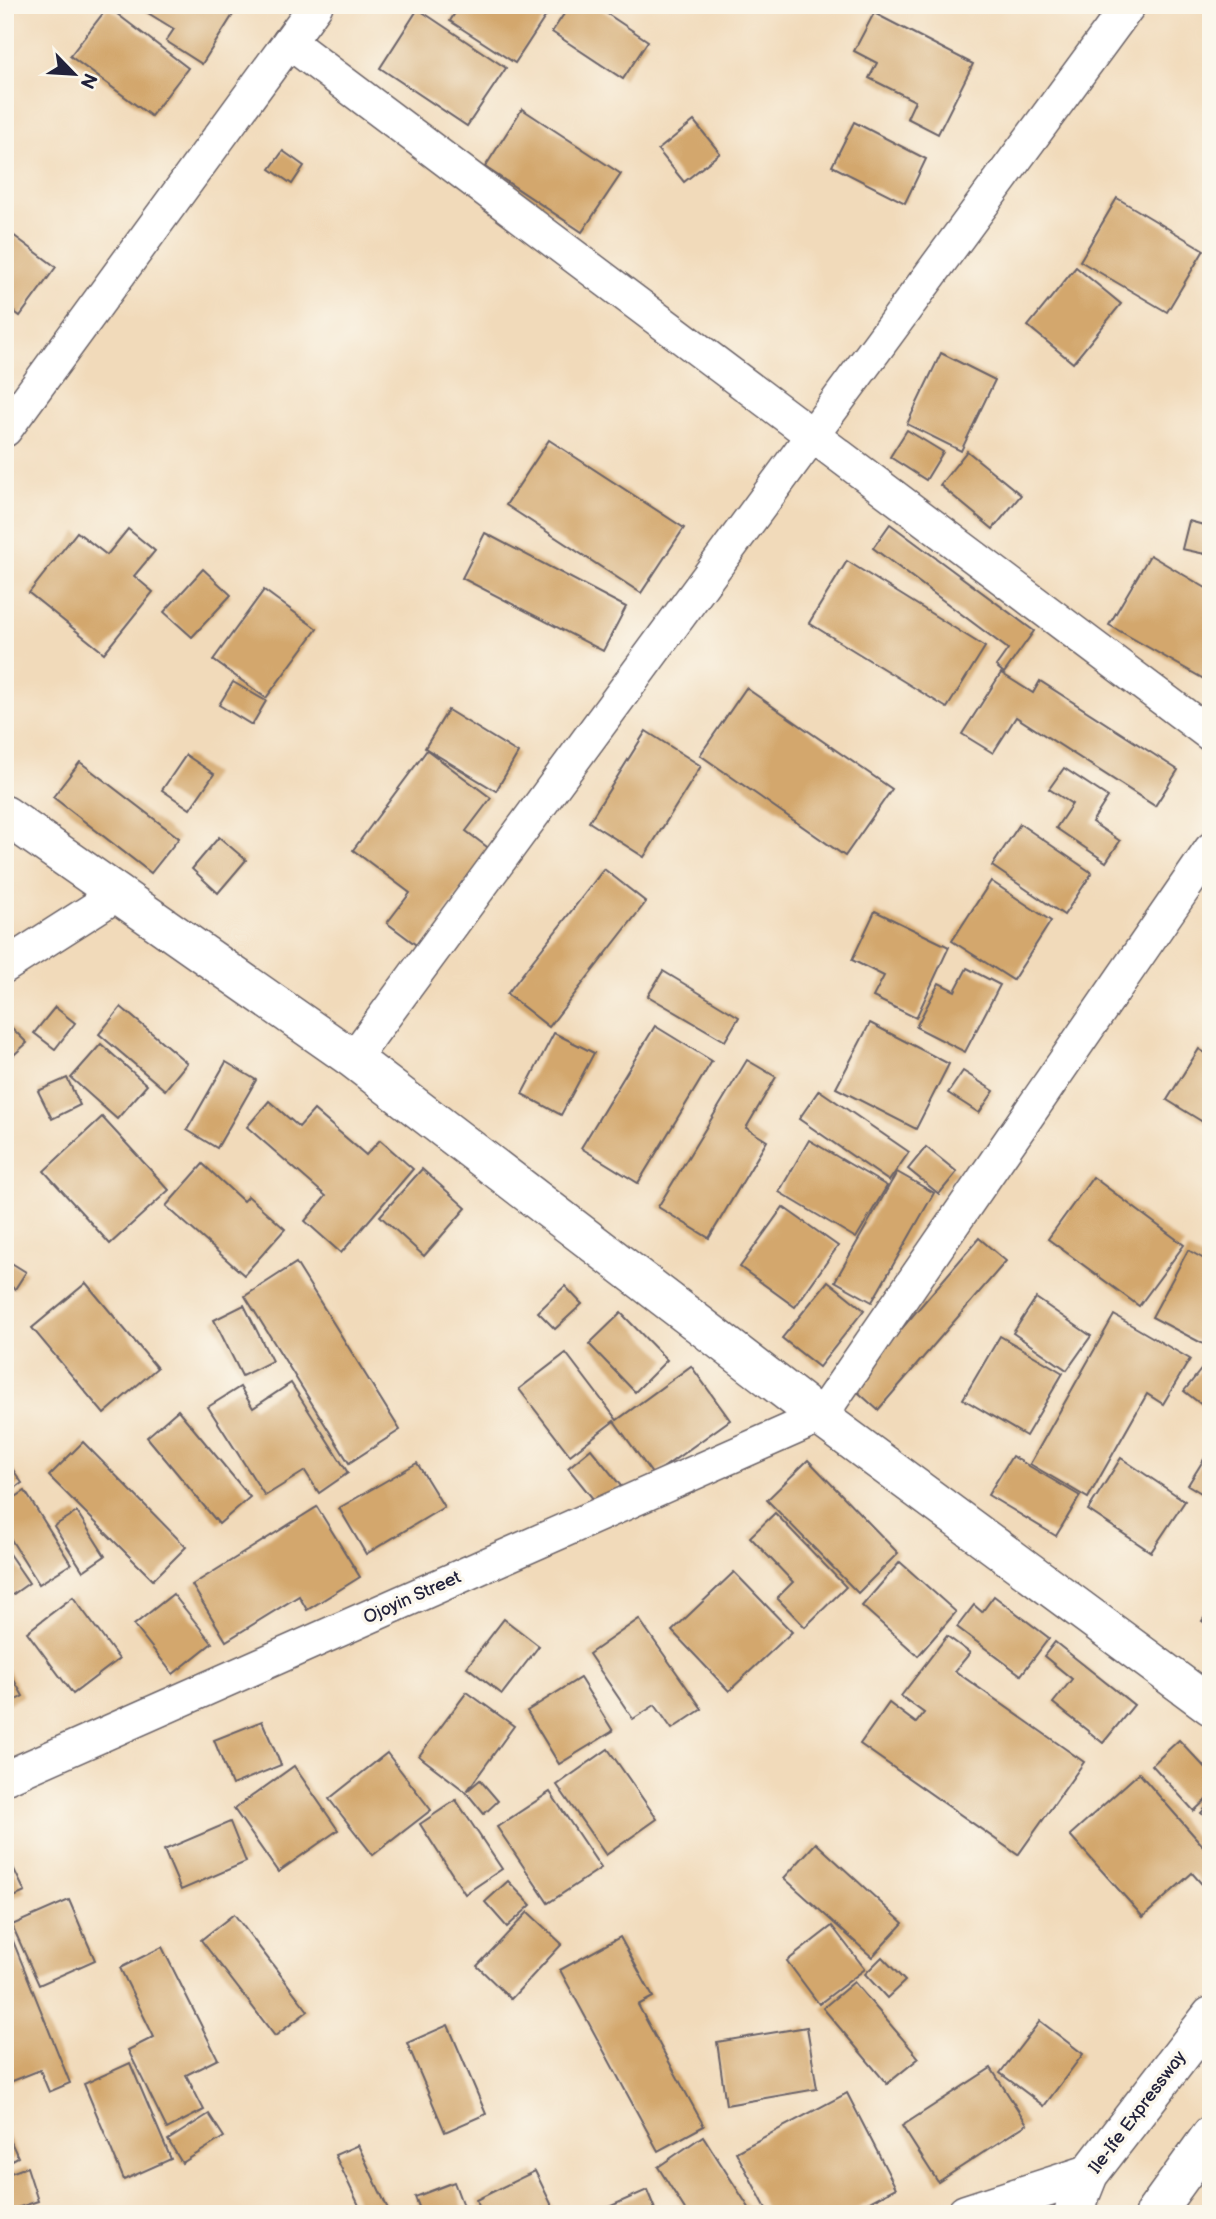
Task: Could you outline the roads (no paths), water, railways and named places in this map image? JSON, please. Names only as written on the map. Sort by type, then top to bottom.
[{"type":"street","points":[[5,430],[316,5]]},
{"type":"street","points":[[353,1059],[1129,5]]},
{"type":"street","points":[[289,42],[1211,735]]},
{"type":"street","points":[[5,815],[353,1059],[820,1417],[1211,1706]]},
{"type":"street","points":[[820,1417],[1211,849]]},
{"type":"street","points":[[5,966],[119,893]]},
{"type":"street","name":"Ojoyin Street","points":[[5,1778],[820,1417]]},
{"type":"street","name":"Ile-Ife Expressway","points":[[1073,2214],[1089,2174],[1211,2016]]},
{"type":"street","points":[[1154,2214],[1211,2135]]},
{"type":"street","points":[[966,2214],[1089,2174]]}]
